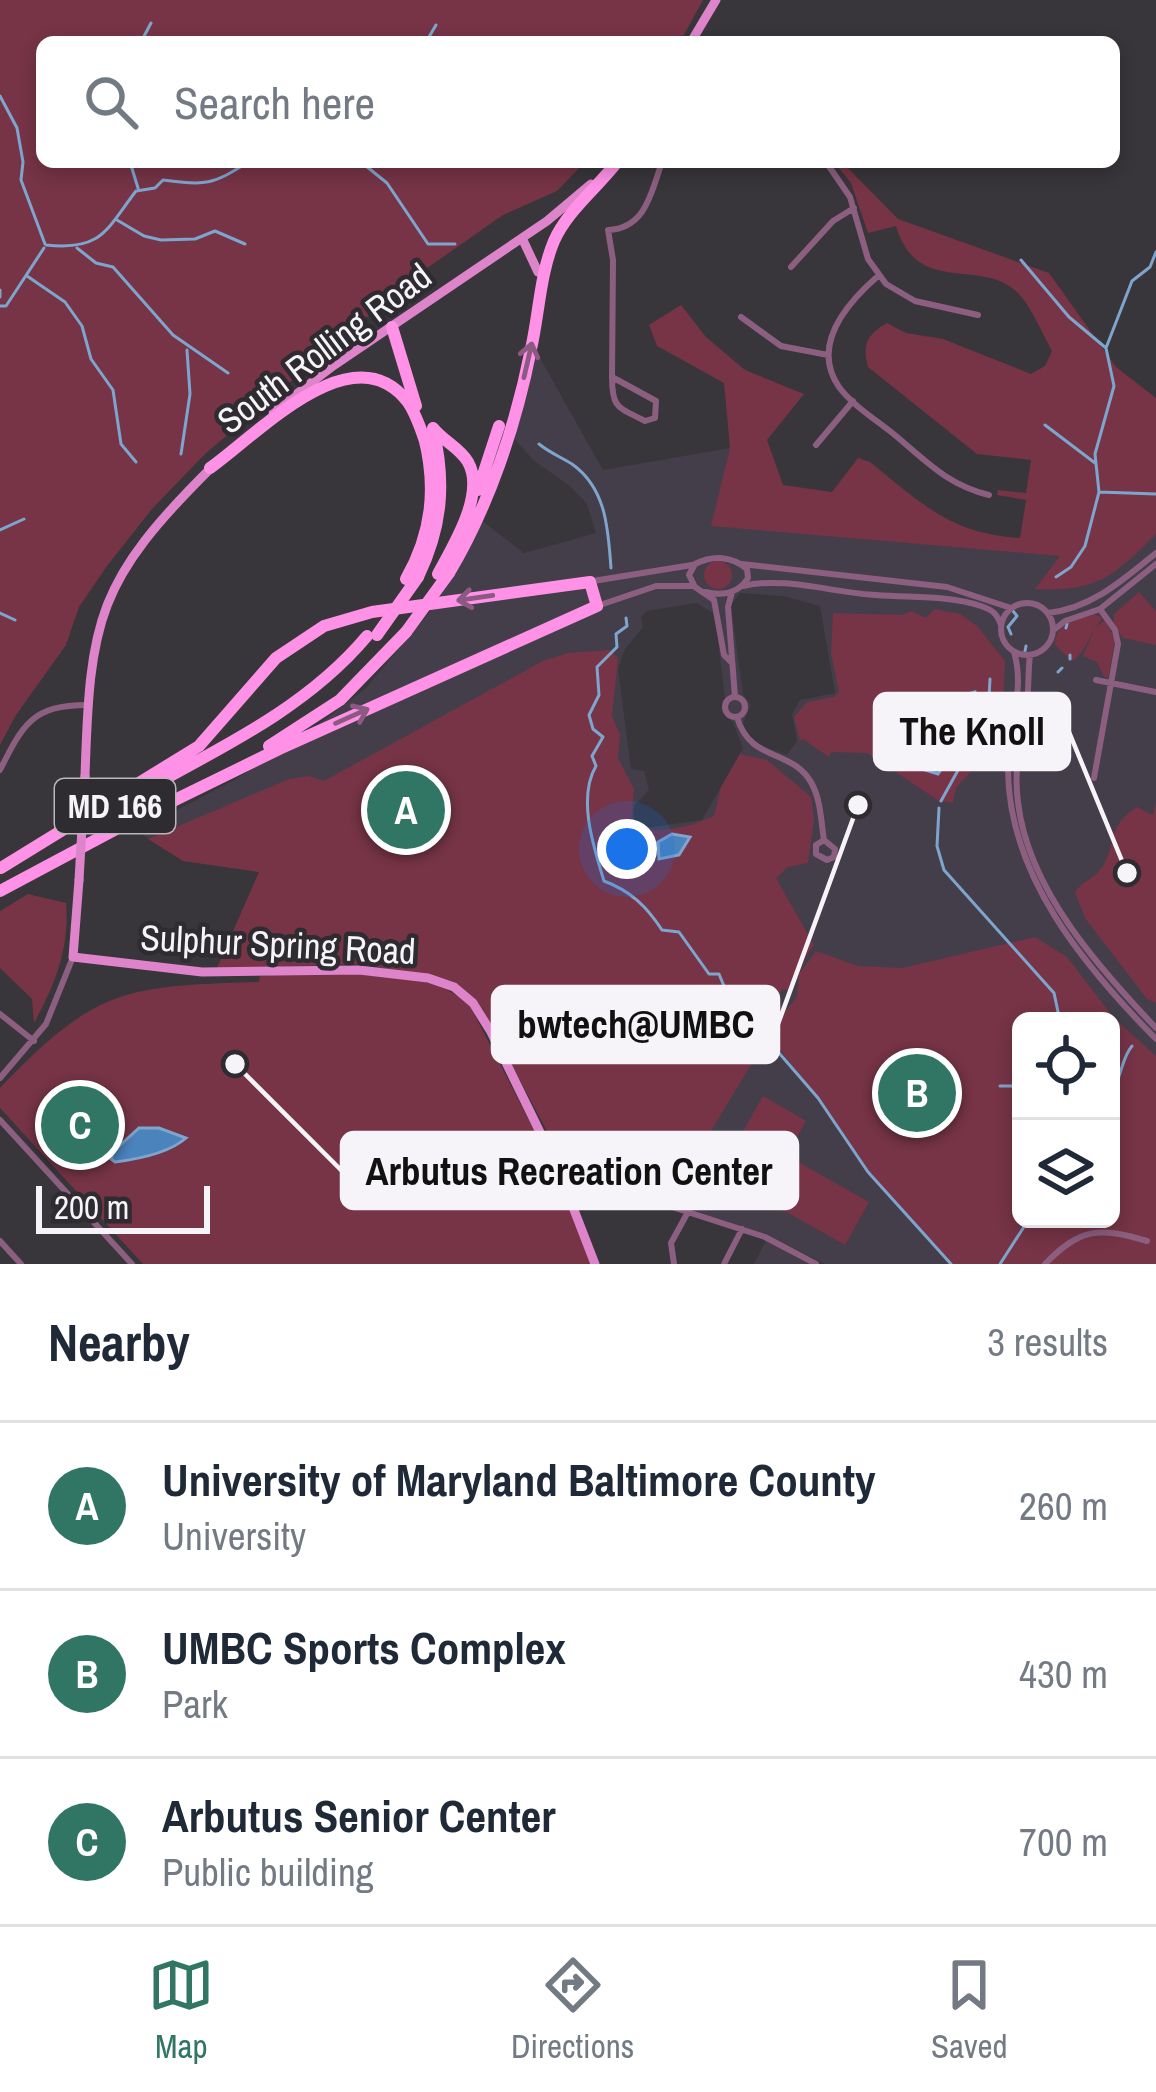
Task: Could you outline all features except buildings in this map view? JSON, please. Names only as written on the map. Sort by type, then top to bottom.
[{"type":"highway","name":"MD 166","points":[[0,891],[319,715],[358,684],[406,632],[444,574],[499,463],[531,353],[557,234],[609,168]]},
{"type":"highway","points":[[538,272],[538,314]]},
{"type":"highway","name":"MD 166","points":[[0,869],[229,744],[304,696],[372,636],[412,578],[430,513],[432,481],[426,444],[392,326]]},
{"type":"highway","points":[[210,468],[295,404],[344,378],[377,380],[400,393],[426,444]]},
{"type":"highway","points":[[444,574],[466,529],[499,426]]},
{"type":"highway","points":[[412,578],[436,533],[441,499],[433,428],[464,456],[473,481],[444,574]]},
{"type":"highway","points":[[0,869],[199,746],[276,658],[324,626],[372,613],[590,582],[597,606],[132,820]]},
{"type":"main road","points":[[696,36],[716,0]]},
{"type":"main road","name":"South Rolling Road","points":[[73,957],[94,640],[113,586],[154,529],[210,468],[292,396],[522,238],[607,168]]},
{"type":"main road","points":[[522,238],[538,272]]},
{"type":"main road","name":"Sulphur Spring Road","points":[[73,957],[202,972],[358,970],[428,978],[454,987],[480,1014],[559,1171],[596,1264]]},
{"type":"street","points":[[612,377],[656,401],[655,418],[645,421],[612,399],[612,377],[613,260],[608,230],[627,227],[639,218],[660,168]]},
{"type":"street","points":[[831,168],[844,185],[878,276],[904,298],[978,315]]},
{"type":"street","points":[[791,267],[833,220],[854,208]]},
{"type":"street","points":[[878,276],[843,312],[828,356],[838,385],[937,473],[989,495]]},
{"type":"street","points":[[741,317],[781,346],[828,356]]},
{"type":"street","points":[[816,445],[853,401]]},
{"type":"street","points":[[1048,614],[1101,596],[1156,553]]},
{"type":"street","points":[[590,582],[662,573],[715,557],[947,587],[1011,608],[1031,603],[1048,614],[1053,630]]},
{"type":"street","points":[[695,564],[689,575],[695,587]]},
{"type":"street","points":[[742,564],[748,573],[742,586]]},
{"type":"street","points":[[1014,652],[1030,655],[1044,649],[1053,630],[1100,609],[1156,564]]},
{"type":"street","points":[[705,592],[785,584],[958,601],[992,611],[1003,640],[1014,652],[1019,685],[1008,771],[1020,846],[1037,884],[1076,944],[1156,1039]]},
{"type":"street","points":[[597,606],[656,586],[695,587],[719,610],[724,655],[731,662]]},
{"type":"street","points":[[732,592],[728,607],[735,697]]},
{"type":"street","points":[[1001,625],[1011,608]]},
{"type":"street","points":[[1094,778],[1117,634],[1100,609]]},
{"type":"street","points":[[1030,655],[1016,769],[1027,843],[1043,881],[1087,946],[1156,1028]]},
{"type":"street","points":[[1096,680],[1156,692]]},
{"type":"street","points":[[737,717],[746,708],[735,697],[725,708],[737,717],[747,741],[796,766],[811,781],[824,840]]},
{"type":"street","points":[[1,765],[35,716],[58,706],[87,706]]},
{"type":"street","points":[[0,1078],[53,1012],[73,957]]},
{"type":"street","points":[[0,1014],[34,1041]]},
{"type":"street","points":[[0,1120],[132,1264]]},
{"type":"street","points":[[559,1171],[742,1229],[816,1264]]},
{"type":"street","points":[[674,1264],[671,1243],[688,1212]]},
{"type":"street","points":[[724,1264],[742,1229]]},
{"type":"street","points":[[1046,1264],[1090,1232],[1110,1231],[1148,1240]]},
{"type":"street","points":[[0,1241],[21,1264]]},
{"type":"shaded area","points":[[0,0],[703,0],[683,36],[36,36],[36,168],[579,168],[557,191],[503,215],[413,278],[205,454],[152,509],[107,566],[79,607],[66,645],[0,745]]},
{"type":"shaded area","points":[[839,168],[848,168],[898,219],[1049,273],[1116,367],[1156,398],[1156,534],[1103,579],[1074,588],[1035,589],[1060,556],[711,526],[730,448],[724,383],[657,346],[649,325],[681,305],[706,337],[745,370],[804,394],[767,440],[783,485],[832,492],[858,458],[956,523],[1020,538],[1026,500],[997,495],[998,490],[1026,493],[1031,460],[977,454],[868,367],[866,346],[887,323],[906,333],[943,339],[1031,374],[1045,366],[1052,351],[1022,298],[1002,282],[934,269],[906,248],[896,226],[868,233],[851,183]]},
{"type":"shaded area","points":[[536,351],[603,470],[730,448],[712,525],[1061,556],[1156,490],[1156,1264],[825,1264],[766,1234],[567,1169],[482,1008],[452,981],[362,964],[217,968],[259,872],[183,861],[137,831],[238,778],[365,689],[434,607],[481,520],[524,553],[596,533],[587,504],[533,460],[512,436]],"holes":[[[740,593],[783,596],[820,606],[835,693],[800,700],[792,714],[797,741],[787,755],[748,737],[743,723],[751,705],[743,694],[731,605]],[[696,603],[715,614],[725,698],[722,709],[743,748],[702,820],[646,828],[634,824],[634,806],[649,790],[644,771],[631,769],[618,669],[647,611]]]},
{"type":"shaded area","points":[[718,561],[728,565],[732,575],[728,585],[718,589],[708,585],[704,575],[708,565]]},
{"type":"shaded area","points":[[1139,592],[1156,611],[1156,645],[1123,638],[1114,624],[1114,614]]},
{"type":"shaded area","points":[[934,609],[960,614],[977,626],[1005,661],[1002,722],[984,747],[983,758],[956,788],[953,803],[939,801],[867,753],[831,752],[829,757],[800,741],[794,717],[807,702],[839,692],[831,653],[833,613],[903,615],[911,611],[926,618]]},
{"type":"shaded area","points":[[1093,614],[1103,618],[1072,661],[1055,645],[1056,638],[1068,624]]},
{"type":"shaded area","points":[[1105,620],[1115,640],[1108,678],[1097,662],[1083,656],[1095,628]]},
{"type":"shaded area","points":[[610,650],[618,658],[612,716],[620,735],[618,758],[634,789],[631,826],[674,828],[714,816],[721,787],[740,754],[767,760],[811,797],[814,819],[808,863],[788,867],[776,878],[814,945],[797,969],[793,991],[782,989],[769,1014],[769,1032],[797,997],[799,974],[816,951],[858,966],[902,968],[1035,937],[1067,957],[1109,1012],[1012,1012],[1012,1228],[1120,1228],[1120,1023],[1156,1056],[1156,1264],[951,1264],[868,1171],[769,1035],[668,1202],[567,1169],[482,1008],[452,981],[362,964],[217,968],[259,872],[183,861],[148,839],[289,779],[309,776],[324,781],[543,661],[568,653]]},
{"type":"shaded area","points":[[1156,802],[1156,1003],[1147,999],[1085,918],[1075,892],[1103,866],[1121,821],[1137,807],[1153,815]]},
{"type":"shaded area","points":[[28,894],[66,903],[59,965],[34,1023],[32,999],[0,968],[0,911]]},
{"type":"shaded area","points":[[334,971],[422,981],[469,1004],[553,1167],[592,1264],[143,1264],[0,1108],[0,1088],[33,1055],[62,1030],[115,999],[176,986],[259,982],[260,976]]},
{"type":"shaded area","points":[[763,1096],[806,1121],[762,1199],[719,1174]]},
{"type":"shaded area","points":[[791,1158],[869,1202],[845,1245],[767,1201]]},
{"type":"shaded area","points":[[766,1241],[778,1247],[808,1264],[754,1264]]},
{"type":"water","points":[[975,692],[969,724],[938,774],[889,759],[891,751],[944,701]]},
{"type":"water","points":[[672,834],[690,837],[679,855],[659,859],[658,842]]},
{"type":"water","points":[[139,1128],[159,1128],[186,1138],[153,1154],[111,1159]]},
{"type":"waterway","points":[[144,36],[151,23]]},
{"type":"waterway","points":[[430,36],[436,25]]},
{"type":"waterway","points":[[0,96],[17,128],[21,180],[45,244]]},
{"type":"waterway","points":[[132,168],[138,188]]},
{"type":"waterway","points":[[46,245],[91,241],[109,227],[136,191],[155,188],[163,180],[208,182],[238,168]]},
{"type":"waterway","points":[[368,168],[387,183],[428,244],[455,244]]},
{"type":"waterway","points":[[117,220],[161,240],[195,239],[215,231],[245,244]]},
{"type":"waterway","points":[[0,306],[6,306],[44,248]]},
{"type":"waterway","points":[[77,248],[96,263],[113,267],[173,335],[228,373]]},
{"type":"waterway","points":[[1056,577],[1071,567],[1085,546],[1099,492],[1095,454],[1114,386],[1106,348],[1132,281],[1150,267],[1156,252]]},
{"type":"waterway","points":[[1021,260],[1069,317],[1106,348]]},
{"type":"waterway","points":[[27,276],[65,302],[82,326],[91,359],[113,390],[121,444],[136,462]]},
{"type":"waterway","points":[[0,290],[0,297]]},
{"type":"waterway","points":[[181,454],[190,394],[187,350]]},
{"type":"waterway","points":[[1045,425],[1095,463]]},
{"type":"waterway","points":[[539,444],[572,464],[592,485],[604,511],[611,568]]},
{"type":"waterway","points":[[1099,492],[1156,494]]},
{"type":"waterway","points":[[0,530],[24,519]]},
{"type":"waterway","points":[[1011,634],[1008,627],[1017,616],[1013,611]]},
{"type":"waterway","points":[[0,613],[15,620]]},
{"type":"waterway","points":[[626,618],[627,626],[616,634],[617,647],[597,667],[599,695],[589,715],[593,729],[603,737],[592,756],[596,766],[588,808],[604,881],[638,901],[662,930],[679,932],[709,974],[719,974],[732,1000],[755,1016],[868,1172],[951,1264]]},
{"type":"waterway","points":[[1066,628],[1067,624]]},
{"type":"waterway","points":[[1025,651],[1026,646]]},
{"type":"waterway","points":[[1058,672],[1062,668]]},
{"type":"waterway","points":[[941,801],[988,716],[990,679]]},
{"type":"waterway","points":[[939,808],[937,846],[944,870],[1054,993],[1058,1012]]},
{"type":"waterway","points":[[1120,1072],[1132,1046]]},
{"type":"waterway","points":[[1000,1086],[1012,1086]]},
{"type":"waterway","points":[[1000,1264],[1023,1228]]},
{"type":"place","name":"bwtech@UMBC","points":[[858,805]]},
{"type":"place","name":"University of Maryland Baltimore County","points":[[406,810]]},
{"type":"place","name":"The Knoll","points":[[1127,873]]},
{"type":"place","name":"Arbutus Recreation Center","points":[[235,1064]]},
{"type":"place","name":"UMBC Sports Complex","points":[[917,1093]]},
{"type":"place","name":"Arbutus Senior Center","points":[[80,1125]]}]
